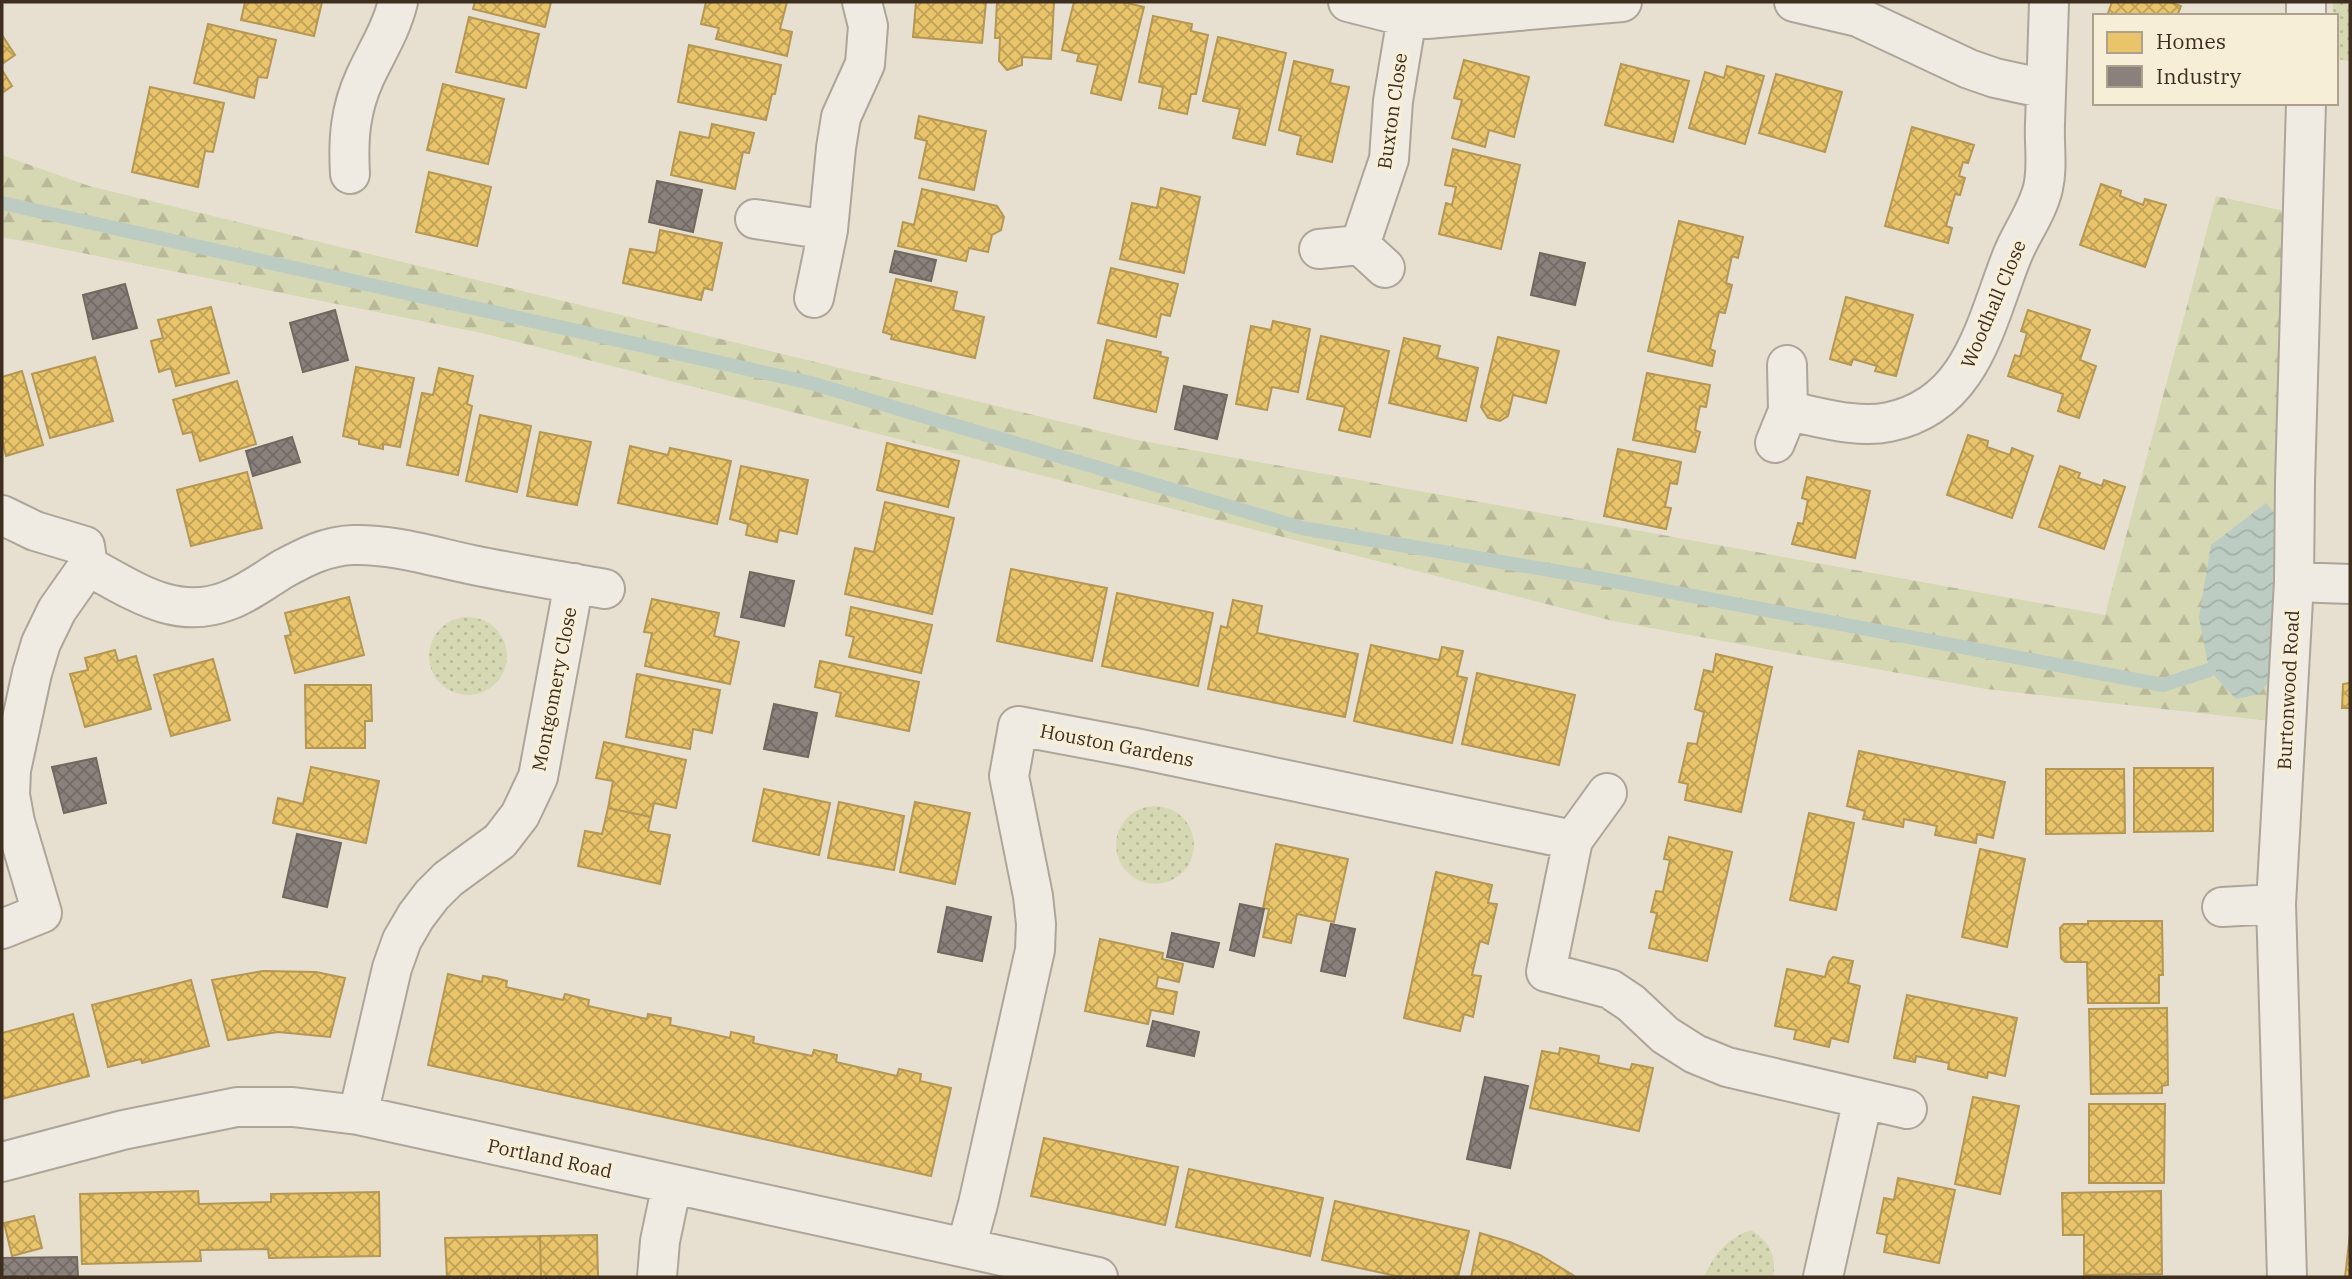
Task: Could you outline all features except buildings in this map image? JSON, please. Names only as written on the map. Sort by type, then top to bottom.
[{"type":"street","points":[[350,174],[348,136],[354,106],[365,77],[393,22],[398,2]]},
{"type":"street","points":[[814,298],[828,230],[841,117],[866,64],[867,26],[862,2]]},
{"type":"street","points":[[1348,2],[1406,17],[1427,19],[1622,2]]},
{"type":"street","points":[[1794,2],[1858,17],[1969,69],[1995,78],[2046,89]]},
{"type":"street","name":"Woodhall Close","points":[[1787,365],[1782,427],[1888,423],[1916,414],[1938,401],[1955,385],[1982,339],[2013,253],[2042,189],[2046,165],[2049,2]]},
{"type":"street","name":"Buxton Close","points":[[1319,249],[1373,256],[1389,159],[1392,101],[1406,17]]},
{"type":"street","name":"Burtonwood Road","points":[[2287,1277],[2276,904],[2294,582],[2306,105]]},
{"type":"street","points":[[755,219],[828,230]]},
{"type":"street","name":"Montgomery Close","points":[[2,514],[35,531],[85,546],[88,566],[151,599],[176,608],[200,608],[228,601],[307,556],[328,548],[353,545],[415,552],[589,586],[538,777],[520,816],[500,841],[448,879],[432,895],[416,915],[402,940],[392,968],[358,1115]]},
{"type":"street","points":[[2,929],[42,913],[15,822],[10,795],[11,770],[41,643],[57,610],[88,566]]},
{"type":"street","points":[[2294,582],[2350,584]]},
{"type":"street","name":"Houston Gardens","points":[[966,1248],[1035,950],[1033,896],[1009,776],[1018,726],[1573,840]]},
{"type":"street","points":[[1608,793],[1573,840],[1546,972],[1611,989],[1632,1003],[1665,1035],[1695,1055],[1727,1067],[1908,1109]]},
{"type":"street","points":[[2222,907],[2276,904]]},
{"type":"street","points":[[1823,1277],[1863,1099]]},
{"type":"street","name":"Portland Road","points":[[2,1162],[123,1130],[237,1108],[293,1107],[358,1115],[1098,1277]]},
{"type":"street","points":[[657,1277],[660,1241],[672,1184]]},
{"type":"green space","points":[[2333,2],[2350,2],[2350,61],[2338,59],[2338,14],[2333,14]]},
{"type":"green space","points":[[2,155],[89,186],[1137,440],[2105,615],[2216,196],[2307,216],[2288,723],[1986,689],[1613,621],[482,333],[2,237]]},
{"type":"green space","points":[[468,617],[483,620],[496,628],[504,641],[507,656],[504,671],[496,684],[483,692],[468,695],[453,692],[440,684],[432,671],[429,656],[432,641],[440,628],[453,620]]},
{"type":"green space","points":[[1155,806],[1170,809],[1183,817],[1191,830],[1194,845],[1191,860],[1183,873],[1170,881],[1155,884],[1140,881],[1127,873],[1119,860],[1116,845],[1119,830],[1127,817],[1140,809]]},
{"type":"green space","points":[[1751,1230],[1763,1239],[1773,1256],[1773,1277],[1704,1277],[1722,1248],[1742,1233]]},
{"type":"water","points":[[2266,503],[2292,534],[2285,661],[2259,694],[2236,699],[2209,670],[2199,617],[2211,545]]},
{"type":"waterway","points":[[2,203],[811,383],[1302,528],[1608,580],[2163,685],[2209,670]]}]
